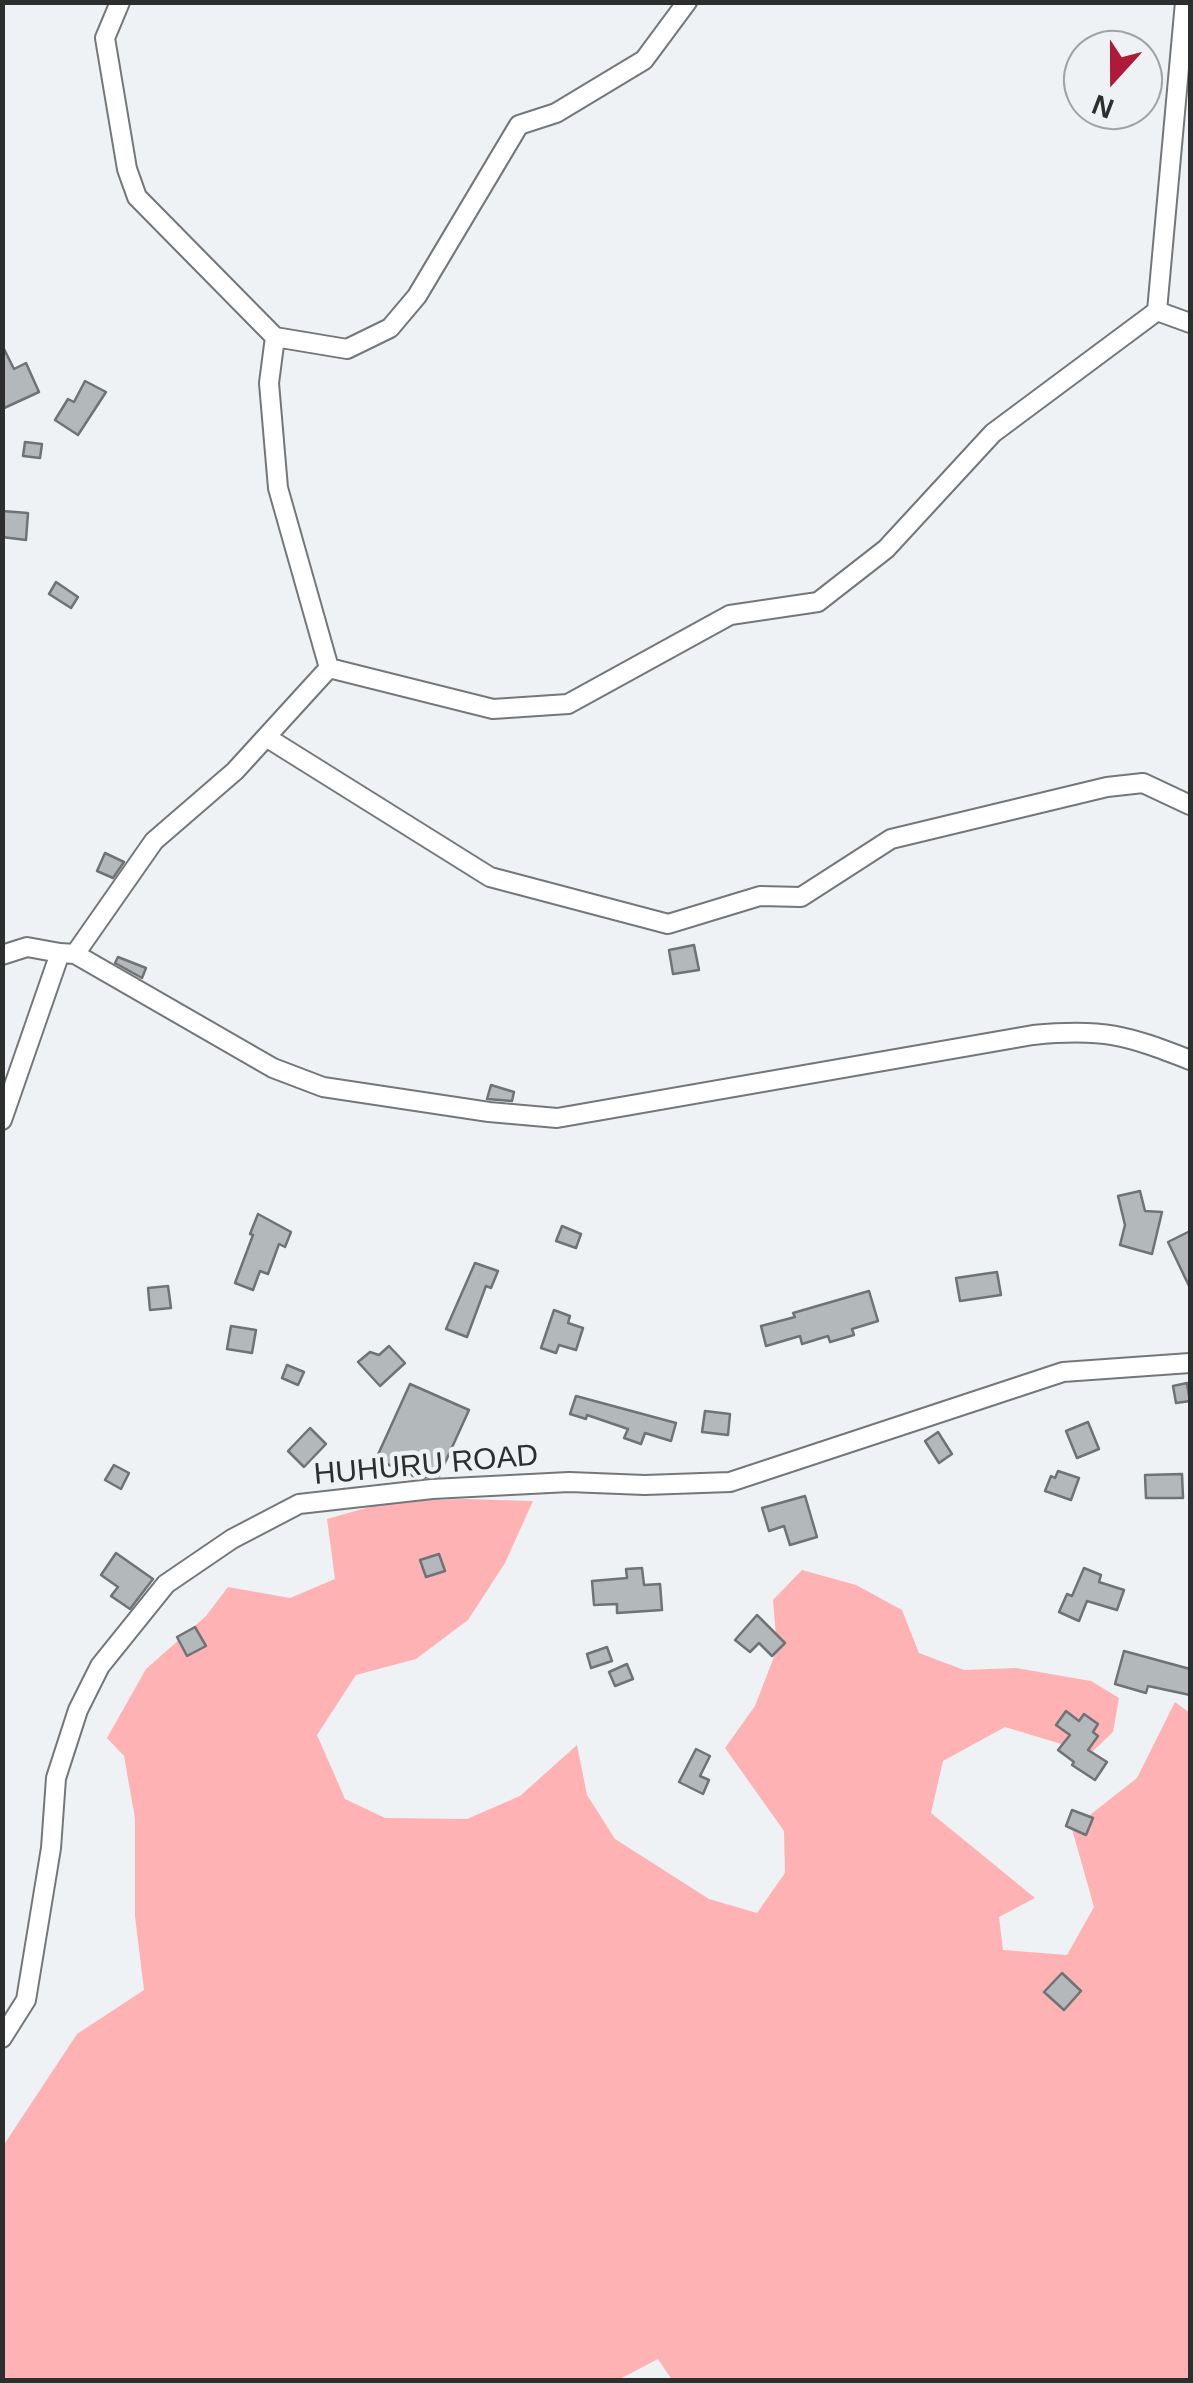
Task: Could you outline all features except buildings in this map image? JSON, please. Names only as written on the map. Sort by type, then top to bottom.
[{"type":"street","points":[[120,2],[105,38],[126,169],[137,197],[275,337],[346,349],[390,328],[417,296],[520,125],[556,112],[644,60],[687,2]]},
{"type":"street","points":[[329,668],[493,708],[568,704],[730,616],[818,602],[886,549],[993,433],[1157,311],[1185,2]]},
{"type":"street","points":[[1157,311],[1190,323]]},
{"type":"street","points":[[275,337],[269,383],[278,488],[329,668]]},
{"type":"street","points":[[2,1120],[68,953],[154,841],[235,771],[329,668]]},
{"type":"street","points":[[266,736],[490,877],[668,924],[760,896],[801,897],[891,839],[1107,787],[1144,783],[1190,805]]},
{"type":"street","points":[[2,954],[28,947],[68,953],[273,1068],[322,1087],[488,1112],[557,1118],[1033,1035],[1084,1030],[1132,1037],[1190,1060]]},
{"type":"street","name":"HUHURU ROAD","points":[[2,2038],[26,2000],[51,1848],[56,1778],[78,1710],[100,1666],[166,1584],[232,1539],[298,1504],[452,1488],[569,1482],[730,1482],[1063,1372],[1190,1363]]},
{"type":"shaded area","points":[[391,1501],[533,1501],[505,1563],[468,1620],[416,1659],[356,1675],[317,1735],[345,1799],[385,1818],[467,1819],[520,1796],[577,1745],[587,1795],[615,1839],[709,1899],[757,1913],[785,1873],[784,1831],[725,1748],[755,1706],[777,1649],[773,1600],[802,1570],[856,1585],[902,1610],[919,1653],[964,1670],[1016,1668],[1091,1681],[1119,1698],[1113,1732],[1091,1753],[1005,1727],[943,1761],[931,1813],[1035,1898],[999,1917],[1003,1950],[1067,1955],[1094,1907],[1072,1829],[1137,1778],[1175,1702],[1190,1713],[1190,2380],[672,2380],[658,2359],[618,2380],[3,2380],[5,2143],[77,2034],[144,1990],[135,1916],[135,1818],[124,1756],[107,1738],[146,1669],[206,1616],[228,1587],[290,1598],[335,1579],[327,1519]]}]
